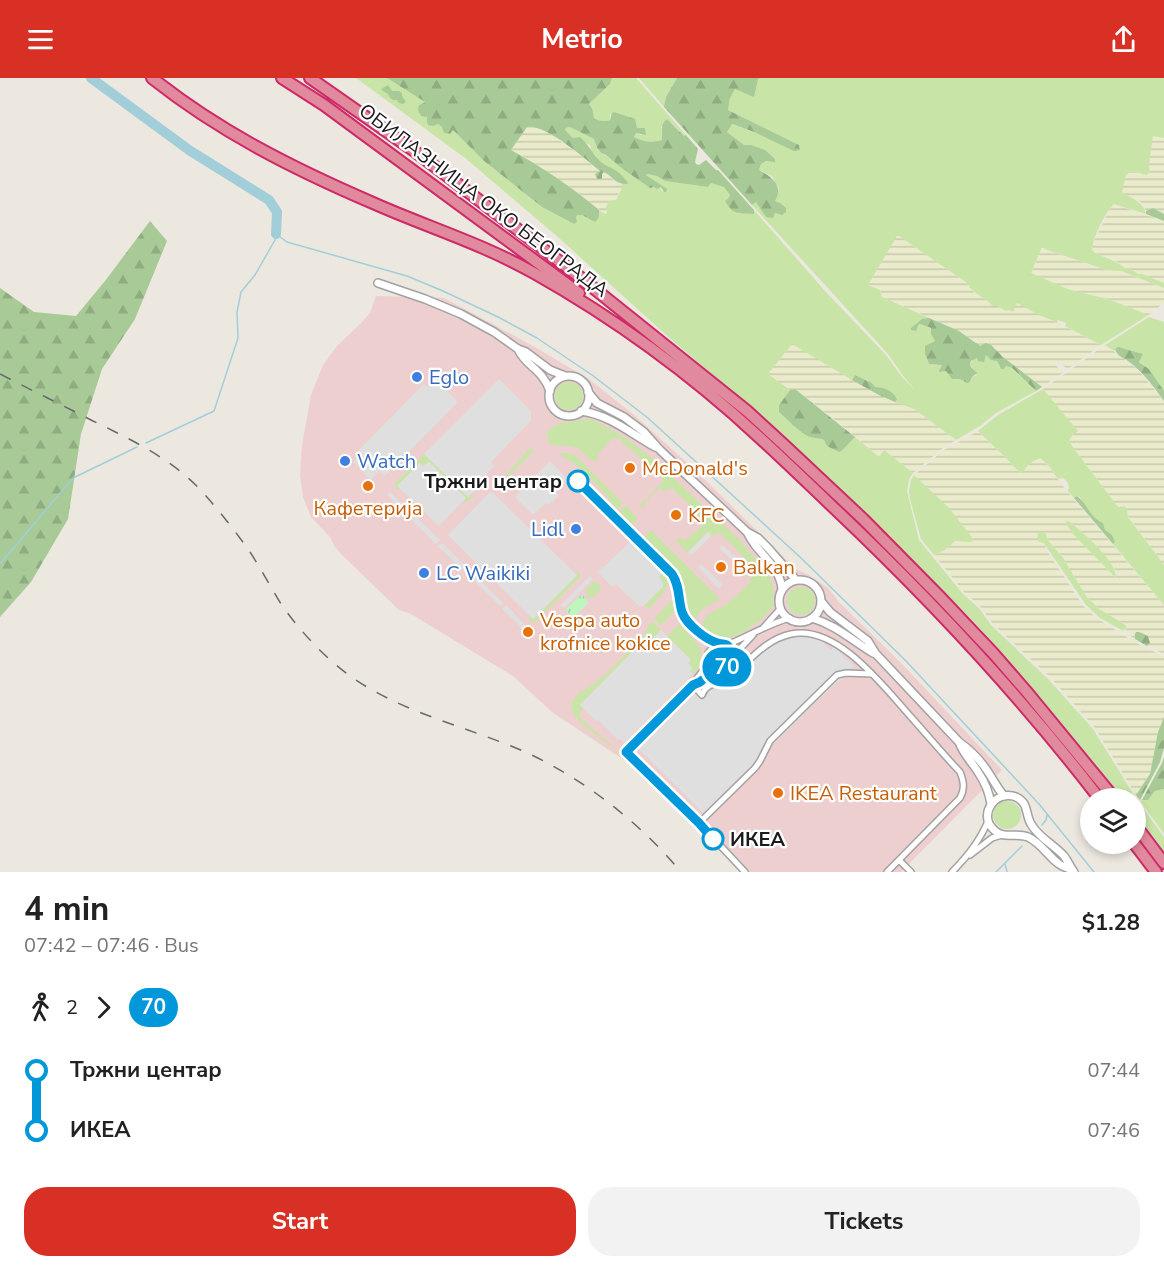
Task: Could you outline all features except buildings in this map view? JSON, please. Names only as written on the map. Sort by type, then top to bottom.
[{"type":"highway","points":[[152,78],[225,131],[318,179],[514,262],[586,304],[661,355],[757,435],[897,569],[984,661],[1091,788]]},
{"type":"highway","name":"ОБИЛАЗНИЦА ОКО БЕОГРАДА","points":[[282,78],[334,111],[661,355]]},
{"type":"highway","points":[[309,78],[413,150],[572,270],[747,411],[863,519],[939,596],[993,653],[1106,788]]},
{"type":"highway","points":[[1146,839],[1164,863]]},
{"type":"highway","points":[[1143,854],[1156,872]]},
{"type":"street","points":[[378,283],[461,314],[494,332],[553,371],[578,378],[585,384],[597,403],[624,417],[644,432],[747,532],[758,538],[796,580]]},
{"type":"street","points":[[518,349],[521,357],[541,374],[547,383],[551,404],[560,413],[573,415],[581,411],[586,405],[588,392]]},
{"type":"street","points":[[550,391],[554,383],[565,376]]},
{"type":"street","points":[[581,411],[605,417],[660,450]]},
{"type":"street","points":[[747,532],[779,576],[783,590]]},
{"type":"street","points":[[796,580],[806,581],[815,586],[819,590],[821,601],[818,612],[812,618],[801,621],[790,618],[781,608],[780,599],[783,590],[796,580]]},
{"type":"street","points":[[821,601],[830,612],[868,641],[876,654],[959,742],[969,748],[1004,796]]},
{"type":"street","points":[[764,627],[781,608]]},
{"type":"street","points":[[727,645],[764,627],[790,618]]},
{"type":"street","points":[[812,618],[834,626],[862,647],[876,654]]},
{"type":"street","points":[[709,661],[717,668],[728,667],[734,656],[754,633]]},
{"type":"street","points":[[693,685],[702,695],[708,686],[736,673],[761,648],[774,640],[797,633],[811,634],[831,641],[872,674],[960,772],[964,786],[960,798],[887,872]]},
{"type":"street","points":[[734,656],[732,649],[727,645],[718,643],[712,647],[708,653],[709,661],[693,685],[626,752],[699,823],[745,872]]},
{"type":"street","points":[[693,685],[717,668]]},
{"type":"street","points":[[699,823],[755,768],[770,741],[837,675],[841,673],[872,674]]},
{"type":"street","points":[[959,742],[984,782],[991,804]]},
{"type":"street","points":[[1002,835],[993,830],[988,821],[987,812],[994,800],[1012,796],[1020,799],[1025,805],[1031,825],[1065,857],[1073,871]]},
{"type":"street","points":[[1014,835],[1023,829],[1028,816]]},
{"type":"street","points":[[952,872],[966,857],[988,821]]},
{"type":"street","points":[[966,857],[992,838],[1014,835],[1030,838],[1059,864],[1073,871]]},
{"type":"street","points":[[899,860],[911,872]]},
{"type":"shaded area","points":[[376,296],[444,298],[535,347],[590,380],[633,414],[695,470],[796,569],[828,588],[1002,770],[901,872],[741,872],[645,774],[552,712],[513,676],[411,614],[399,610],[341,554],[330,537],[311,517],[303,497],[300,475],[302,445],[311,395],[323,365],[337,346],[370,313]]},
{"type":"shaded area","points":[[435,379],[458,402],[385,476],[379,471],[371,480],[353,462],[360,455],[357,452],[424,384],[427,387]]},
{"type":"shaded area","points":[[499,379],[531,411],[531,421],[491,462],[494,466],[468,497],[424,454]]},
{"type":"shaded area","points":[[550,461],[568,479],[556,492],[559,495],[549,505],[546,503],[533,515],[515,497],[525,486],[530,488],[527,484]]},
{"type":"shaded area","points":[[429,462],[466,498],[439,526],[397,486],[420,463],[423,466]]},
{"type":"shaded area","points":[[491,491],[577,575],[533,619],[448,535]]},
{"type":"shaded area","points":[[390,492],[440,540],[436,544],[387,495]]},
{"type":"shaded area","points":[[708,532],[711,536],[692,555],[688,552]]},
{"type":"shaded area","points":[[630,542],[662,574],[659,577],[663,587],[643,606],[639,606],[616,584],[612,587],[598,572]]},
{"type":"shaded area","points":[[442,543],[503,603],[500,606],[438,546]]},
{"type":"shaded area","points":[[723,545],[744,566],[741,569],[719,548]]},
{"type":"shaded area","points":[[701,564],[723,585],[719,589],[698,567]]},
{"type":"shaded area","points":[[590,576],[593,579],[564,608],[561,605]]},
{"type":"shaded area","points":[[506,605],[527,627],[524,630],[502,609]]},
{"type":"shaded area","points":[[661,630],[691,660],[688,663],[693,668],[690,671],[693,674],[624,743],[580,705],[648,636],[652,639]]},
{"type":"shaded area","points":[[797,636],[817,637],[831,650],[834,647],[854,666],[850,669],[850,675],[834,685],[703,813],[639,749],[699,687],[704,693],[730,680],[757,654],[779,640]]},
{"type":"green space","points":[[356,78],[387,78],[425,102],[419,105],[427,117],[442,127],[453,130],[484,161],[542,207],[574,224],[577,215],[582,215],[595,222],[600,214],[599,210],[607,213],[606,207],[609,201],[616,200],[623,184],[618,172],[598,161],[590,145],[573,138],[565,130],[566,128],[570,127],[594,139],[601,153],[640,180],[661,188],[662,191],[666,192],[647,174],[665,181],[708,187],[711,183],[724,186],[730,195],[728,199],[754,214],[754,210],[915,390],[888,354],[752,205],[756,202],[775,201],[779,188],[772,176],[759,170],[761,164],[766,161],[751,145],[744,145],[727,132],[731,124],[800,149],[799,145],[728,110],[730,98],[735,89],[761,78],[1164,78],[1164,138],[1153,136],[1150,173],[1146,175],[1132,171],[1126,175],[1122,192],[1140,203],[1146,214],[1114,204],[1100,226],[1092,250],[1138,274],[1164,283],[1164,288],[1121,271],[1107,270],[1042,247],[1031,273],[1070,290],[1108,299],[1147,316],[1101,345],[1065,326],[1066,323],[1041,316],[1017,303],[1013,312],[993,306],[972,290],[970,285],[897,236],[868,285],[880,290],[882,297],[929,318],[915,326],[920,324],[932,329],[935,341],[925,347],[927,361],[935,365],[943,365],[940,372],[946,371],[953,378],[967,383],[977,375],[970,364],[975,358],[984,358],[986,355],[997,361],[1000,368],[1006,366],[1011,368],[1036,391],[996,413],[980,426],[956,440],[914,409],[895,402],[897,400],[880,387],[875,387],[872,383],[857,376],[852,380],[792,344],[768,374],[790,390],[779,405],[817,437],[843,450],[847,443],[855,437],[879,457],[884,450],[913,473],[909,479],[907,491],[919,540],[963,594],[979,608],[991,625],[1049,680],[1093,729],[1130,788],[1115,788],[1025,679],[975,623],[868,516],[762,417],[465,158]]},
{"type":"green space","points":[[387,78],[612,78],[610,84],[589,104],[594,118],[608,121],[614,112],[635,119],[637,128],[645,128],[646,135],[636,133],[634,137],[651,142],[662,140],[662,125],[667,119],[698,149],[696,164],[699,165],[706,160],[718,170],[754,210],[754,214],[733,211],[725,201],[730,195],[724,187],[711,183],[708,187],[665,181],[647,174],[667,189],[664,192],[661,187],[650,188],[601,153],[594,139],[570,127],[566,128],[565,130],[573,138],[580,137],[600,161],[618,172],[628,183],[619,183],[604,172],[602,179],[597,179],[595,174],[600,171],[575,151],[544,130],[527,127],[511,150],[557,178],[599,210],[599,217],[595,222],[582,215],[577,215],[577,222],[574,224],[542,207],[484,161],[453,130],[450,134],[444,133],[438,124],[428,125],[427,117],[421,116],[418,110],[419,105],[425,102]]},
{"type":"green space","points":[[612,78],[636,78],[686,135],[684,136],[671,122],[661,127],[662,140],[644,141],[634,137],[636,133],[642,135],[639,129],[610,114],[608,121],[593,118],[589,104],[610,84]]},
{"type":"green space","points":[[639,78],[677,78],[666,97],[664,107]]},
{"type":"green space","points":[[677,78],[761,78],[758,79],[754,97],[735,89],[730,98],[728,110],[799,145],[800,150],[794,151],[732,124],[727,132],[744,145],[765,150],[775,159],[775,162],[766,161],[761,164],[759,170],[775,182],[778,190],[775,201],[786,208],[786,212],[782,215],[775,213],[773,218],[766,217],[756,202],[752,205],[664,107],[666,97]]},
{"type":"green space","points":[[388,85],[392,91],[402,93],[406,102],[399,103],[390,98],[381,89]]},
{"type":"green space","points":[[532,126],[546,131],[578,152],[602,174],[604,172],[615,182],[622,184],[622,188],[607,213],[605,214],[577,192],[511,150],[527,127]]},
{"type":"green space","points":[[1153,135],[1164,138],[1164,214],[1153,208],[1146,211],[1141,202],[1121,193],[1126,175],[1132,171],[1146,175],[1150,173]]},
{"type":"green space","points":[[1114,204],[1164,221],[1164,283],[1138,274],[1092,250],[1093,243]]},
{"type":"green space","points":[[1153,208],[1164,214],[1164,221],[1146,214],[1146,211]]},
{"type":"green space","points":[[150,221],[167,241],[135,319],[102,369],[81,434],[68,519],[31,582],[0,617],[0,288],[34,312],[76,316]]},
{"type":"green space","points":[[896,236],[970,285],[974,293],[1006,311],[1017,302],[1101,345],[1068,369],[1053,361],[1064,372],[1042,387],[991,345],[980,347],[959,331],[882,297],[880,290],[868,285]]},
{"type":"green space","points":[[1042,247],[1107,270],[1120,271],[1164,288],[1164,303],[1147,316],[1108,299],[1070,290],[1031,274]]},
{"type":"green space","points":[[1149,317],[1164,322],[1164,391],[1149,369],[1139,361],[1116,348],[1114,351],[1105,345]]},
{"type":"green space","points":[[929,318],[959,331],[980,346],[986,343],[991,345],[1042,387],[1036,391],[1012,368],[1006,366],[1001,369],[997,361],[991,360],[986,355],[984,362],[978,361],[977,358],[971,361],[971,367],[977,373],[970,382],[952,379],[946,371],[940,372],[942,365],[929,364],[925,354],[925,346],[935,341],[931,328],[920,324],[916,331],[911,330],[922,319]]},
{"type":"green space","points":[[792,343],[879,395],[914,409],[956,440],[913,473],[884,450],[879,457],[795,389],[790,390],[768,374]]},
{"type":"green space","points":[[1105,345],[1137,369],[1164,401],[1164,565],[1128,516],[1127,510],[1118,507],[1072,446],[1069,441],[1077,431],[1043,389]]},
{"type":"green space","points":[[1118,347],[1143,354],[1139,362],[1149,369],[1164,391],[1164,401],[1138,370],[1117,353],[1115,349]]},
{"type":"green space","points":[[855,375],[872,383],[875,387],[888,390],[897,400],[895,402],[879,395],[852,380]]},
{"type":"green space","points":[[569,382],[579,386],[583,396],[579,406],[569,410],[559,406],[555,396],[559,386]]},
{"type":"green space","points":[[795,389],[855,437],[841,451],[827,446],[824,440],[806,435],[779,412],[779,405],[790,390]]},
{"type":"green space","points":[[1043,389],[1078,431],[1069,440],[1072,446],[1118,507],[1125,506],[1128,517],[1164,565],[1164,605],[1113,544],[1115,542],[1087,509],[1080,497],[1074,498],[1068,491],[1069,485],[1063,478],[1058,479],[1040,458],[1020,473],[978,431],[998,415]]},
{"type":"green space","points":[[593,420],[623,436],[650,456],[738,538],[769,575],[774,589],[773,607],[763,618],[744,632],[730,638],[713,636],[707,632],[703,622],[707,615],[727,604],[751,582],[749,579],[754,572],[753,567],[718,533],[711,536],[708,532],[687,553],[676,541],[681,537],[684,541],[702,526],[699,513],[674,489],[671,488],[664,492],[660,487],[642,508],[640,506],[664,480],[618,438],[613,438],[597,455],[599,458],[595,462],[577,448],[549,443],[547,433],[550,429],[560,423]]},
{"type":"green space","points":[[978,431],[1020,473],[1033,460],[1040,458],[1164,605],[1164,654],[1147,646],[1150,643],[1135,634],[1135,639],[1123,631],[1126,630],[1124,624],[1099,609],[1086,596],[1063,558],[1047,539],[1044,543],[1045,548],[1084,607],[1098,619],[1143,647],[1164,656],[1164,717],[1158,732],[1150,774],[1141,788],[1132,788],[1095,728],[1051,678],[993,624],[981,607],[965,593],[934,555],[945,550],[955,541],[971,542],[914,475],[944,450]],"holes":[[[1066,521],[1094,544],[1116,571],[1116,578],[1075,535]]]},
{"type":"green space","points":[[530,448],[534,451],[505,480],[505,476]]},
{"type":"green space","points":[[560,453],[574,454],[623,503],[616,510],[592,479]]},
{"type":"green space","points":[[424,454],[468,496],[471,493],[472,497],[467,502],[463,502],[466,498],[429,462],[423,466],[420,463],[398,485],[400,489],[395,487],[395,483]]},
{"type":"green space","points":[[914,475],[949,508],[974,540],[971,542],[955,541],[945,550],[934,555],[921,539],[910,499],[909,491]]},
{"type":"green space","points":[[1077,496],[1095,518],[1103,523],[1105,530],[1112,535],[1115,542],[1113,544],[1074,498]]},
{"type":"green space","points":[[626,506],[637,517],[631,525],[619,512]]},
{"type":"green space","points":[[1066,521],[1070,522],[1098,548],[1111,564],[1116,578],[1073,534]]},
{"type":"green space","points":[[651,530],[718,597],[718,601],[702,610],[696,620],[688,605],[681,576],[644,537]]},
{"type":"green space","points":[[1038,533],[1046,534],[1047,539],[1063,558],[1086,596],[1099,609],[1124,624],[1127,627],[1123,631],[1100,618],[1086,605],[1044,543],[1037,539]]},
{"type":"green space","points":[[637,544],[662,569],[668,579],[666,589],[649,609],[645,605],[663,587],[659,577],[662,574],[635,547]]},
{"type":"green space","points":[[573,572],[580,574],[580,577],[535,622],[531,622],[529,616],[534,619],[576,576]]},
{"type":"green space","points":[[594,581],[600,585],[600,590],[591,598],[585,591]]},
{"type":"green space","points":[[801,587],[811,591],[815,601],[811,611],[801,615],[791,611],[787,601],[791,591]]},
{"type":"green space","points":[[581,595],[586,597],[588,603],[573,618],[566,609]]},
{"type":"green space","points":[[673,599],[675,610],[661,626],[654,619]]},
{"type":"green space","points":[[652,621],[661,630],[652,639],[648,636],[580,705],[583,709],[579,714],[581,719],[619,751],[577,719],[572,703],[582,690],[584,691],[605,675],[645,634]]},
{"type":"green space","points":[[679,624],[701,648],[701,665],[693,674],[688,663],[691,660],[667,636]]},
{"type":"green space","points":[[1136,632],[1148,636],[1150,643],[1147,646],[1135,639]]},
{"type":"green space","points":[[720,648],[726,650],[728,656],[726,662],[720,664],[714,662],[712,656],[714,650]]},
{"type":"green space","points":[[1164,717],[1164,748],[1160,762],[1146,789],[1141,788],[1150,774],[1158,732]]},
{"type":"green space","points":[[1164,757],[1164,789],[1155,791],[1146,800],[1146,793]]},
{"type":"green space","points":[[1164,789],[1164,834],[1146,809],[1146,800],[1155,791]]},
{"type":"green space","points":[[1007,801],[1017,805],[1021,815],[1017,825],[1007,829],[997,825],[993,815],[997,805]]},
{"type":"green space","points":[[1146,812],[1164,837],[1164,852],[1146,828]]},
{"type":"waterway","points":[[91,78],[189,150],[269,200],[277,212],[276,234]]},
{"type":"waterway","points":[[146,443],[214,411],[238,338],[237,312],[241,292],[255,275],[275,240],[276,234],[287,242],[407,276],[443,291],[537,338],[592,375],[648,418],[800,557],[906,661],[1039,804],[1094,872]]},
{"type":"waterway","points":[[0,564],[73,478],[137,447]]},
{"type":"waterway","points":[[1042,825],[1047,815]]},
{"type":"waterway","points":[[996,872],[1022,846]]},
{"type":"waterway","points":[[1005,864],[1007,872]]},
{"type":"railway","points":[[0,374],[139,444],[181,472],[206,496],[238,536],[296,624],[321,652],[350,676],[368,688],[428,716],[511,746],[558,769],[604,799],[625,816],[681,872]]},
{"type":"bus line","name":"70","points":[[578,481],[672,574],[677,583],[682,612],[691,626],[708,638],[724,643],[732,649],[734,656],[730,664],[722,669],[717,668],[693,685],[626,752],[713,839]]},
{"type":"place","name":"Eglo","points":[[417,377]]},
{"type":"place","name":"Watch","points":[[345,461]]},
{"type":"place","name":"McDonald's","points":[[630,468]]},
{"type":"place","name":"Тржни центар","points":[[578,481]]},
{"type":"place","name":"Кафетерија","points":[[368,486]]},
{"type":"place","name":"KFC","points":[[676,515]]},
{"type":"place","name":"Lidl","points":[[576,529]]},
{"type":"place","name":"Balkan","points":[[721,567]]},
{"type":"place","name":"LC Waikiki","points":[[424,573]]},
{"type":"place","name":"Vespa auto krofnice kokice","points":[[528,632]]},
{"type":"place","name":"IKEA Restaurant","points":[[778,793]]},
{"type":"place","name":"ИКЕА","points":[[713,839]]}]
